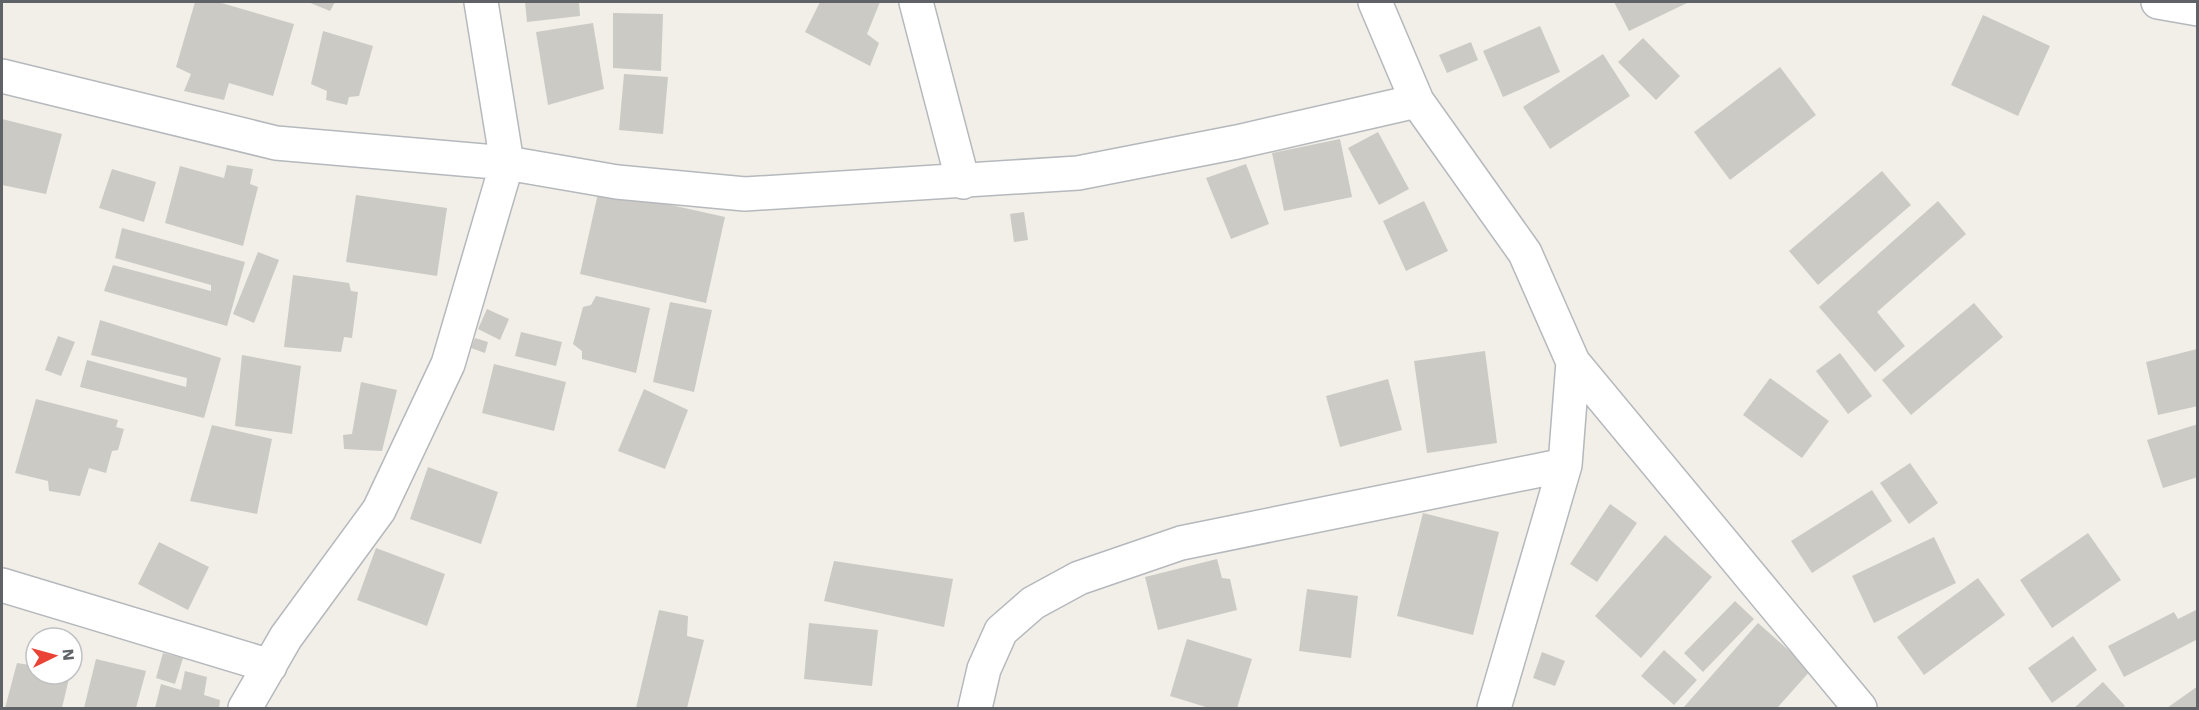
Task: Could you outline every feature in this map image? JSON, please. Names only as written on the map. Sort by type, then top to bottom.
[{"type":"street","points":[[245,708],[286,637],[379,510],[448,364],[507,164],[481,2]]},
{"type":"street","points":[[916,2],[963,182]]},
{"type":"street","points":[[1375,2],[1417,101],[1525,253],[1573,362],[1860,708]]},
{"type":"street","points":[[2158,2],[2198,9]]},
{"type":"street","points":[[2,76],[276,143],[507,164],[617,182],[745,194],[1078,173],[1237,142],[1417,101]]},
{"type":"street","points":[[1494,708],[1565,465],[1573,362]]},
{"type":"street","points":[[975,708],[984,669],[1001,631],[1033,603],[1079,578],[1181,543],[1565,465]]},
{"type":"street","points":[[2,585],[270,666]]},
{"type":"building","points":[[195,2],[218,2],[294,24],[273,96],[229,83],[224,100],[184,91],[191,74],[176,67]]},
{"type":"building","points":[[308,2],[335,2],[330,11]]},
{"type":"building","points":[[525,2],[579,2],[580,16],[527,22]]},
{"type":"building","points":[[820,2],[880,2],[867,34],[879,43],[870,66],[805,32]]},
{"type":"building","points":[[1614,2],[1689,2],[1629,31]]},
{"type":"building","points":[[613,13],[663,14],[661,71],[613,68]]},
{"type":"building","points":[[1983,15],[2050,46],[2018,116],[1951,85]]},
{"type":"building","points":[[593,23],[604,89],[548,105],[536,32]]},
{"type":"building","points":[[1540,26],[1560,72],[1503,97],[1483,51]]},
{"type":"building","points":[[323,31],[373,46],[359,96],[349,97],[347,105],[326,100],[327,91],[311,84]]},
{"type":"building","points":[[1643,38],[1680,76],[1656,100],[1618,62]]},
{"type":"building","points":[[1471,42],[1478,60],[1447,73],[1439,55]]},
{"type":"building","points":[[1603,54],[1630,96],[1550,149],[1523,107]]},
{"type":"building","points":[[1780,67],[1816,115],[1730,180],[1694,132]]},
{"type":"building","points":[[624,74],[668,77],[663,134],[619,130]]},
{"type":"building","points":[[2,119],[62,134],[46,194],[2,185]]},
{"type":"building","points":[[1378,132],[1409,189],[1379,205],[1348,148]]},
{"type":"building","points":[[1340,139],[1352,197],[1284,211],[1272,153]]},
{"type":"building","points":[[1246,164],[1269,224],[1231,239],[1206,178]]},
{"type":"building","points":[[227,165],[253,169],[250,184],[258,187],[243,246],[165,223],[180,166],[224,178]]},
{"type":"building","points":[[112,169],[156,182],[144,222],[99,208]]},
{"type":"building","points":[[1882,171],[1911,205],[1818,285],[1789,251]]},
{"type":"building","points":[[599,189],[725,217],[706,303],[580,274]]},
{"type":"building","points":[[356,195],[447,208],[437,276],[346,262]]},
{"type":"building","points":[[1424,201],[1448,251],[1406,271],[1383,221]]},
{"type":"building","points":[[1938,201],[1966,234],[1877,312],[1905,346],[1875,372],[1819,307]]},
{"type":"building","points":[[1024,212],[1028,240],[1014,242],[1010,214]]},
{"type":"building","points":[[122,228],[245,262],[227,326],[104,291],[113,265],[211,291],[211,285],[115,258]]},
{"type":"building","points":[[258,252],[279,260],[254,323],[233,314]]},
{"type":"building","points":[[293,275],[349,283],[351,291],[358,292],[352,338],[344,337],[341,352],[284,347]]},
{"type":"building","points":[[596,296],[650,308],[636,373],[582,359],[582,351],[573,344],[583,307],[591,305]]},
{"type":"building","points":[[670,302],[712,310],[694,392],[653,382]]},
{"type":"building","points":[[1974,303],[2003,337],[1911,415],[1882,380]]},
{"type":"building","points":[[487,309],[509,319],[500,340],[478,329]]},
{"type":"building","points":[[100,320],[221,358],[204,418],[80,387],[87,360],[186,387],[187,378],[91,355]]},
{"type":"building","points":[[521,332],[562,342],[556,366],[515,356]]},
{"type":"building","points":[[58,336],[75,342],[61,376],[45,370]]},
{"type":"building","points":[[475,338],[488,342],[485,353],[471,348]]},
{"type":"building","points":[[2197,349],[2198,406],[2158,415],[2146,362]]},
{"type":"building","points":[[1485,351],[1497,443],[1427,453],[1414,361]]},
{"type":"building","points":[[1840,353],[1872,396],[1848,414],[1816,371]]},
{"type":"building","points":[[242,355],[301,366],[292,434],[235,426]]},
{"type":"building","points":[[494,364],[566,382],[554,431],[482,413]]},
{"type":"building","points":[[1770,378],[1829,421],[1802,458],[1743,415]]},
{"type":"building","points":[[1388,379],[1402,430],[1340,447],[1326,396]]},
{"type":"building","points":[[361,382],[397,390],[382,451],[344,449],[343,435],[352,434]]},
{"type":"building","points":[[644,389],[688,410],[665,469],[618,451]]},
{"type":"building","points":[[36,399],[118,420],[116,427],[124,429],[118,450],[112,451],[106,473],[89,468],[80,496],[49,491],[48,481],[15,473]]},
{"type":"building","points":[[2198,424],[2198,477],[2163,488],[2147,440]]},
{"type":"building","points":[[212,425],[272,439],[257,514],[190,501]]},
{"type":"building","points":[[1910,463],[1938,503],[1909,524],[1880,483]]},
{"type":"building","points":[[428,467],[498,492],[481,544],[410,519]]},
{"type":"building","points":[[1872,490],[1892,521],[1812,573],[1791,541]]},
{"type":"building","points":[[1610,504],[1637,523],[1597,582],[1570,564]]},
{"type":"building","points":[[1423,513],[1499,532],[1473,635],[1397,616]]},
{"type":"building","points":[[2088,533],[2121,580],[2052,628],[2020,580]]},
{"type":"building","points":[[1665,535],[1712,577],[1641,658],[1595,616]]},
{"type":"building","points":[[1934,537],[1956,583],[1874,623],[1852,576]]},
{"type":"building","points":[[159,542],[209,567],[188,610],[138,584]]},
{"type":"building","points":[[376,548],[445,574],[427,626],[357,600]]},
{"type":"building","points":[[1217,559],[1222,578],[1230,579],[1237,610],[1158,630],[1145,577]]},
{"type":"building","points":[[834,561],[953,579],[944,627],[824,601]]},
{"type":"building","points":[[1978,578],[2005,615],[1924,675],[1897,637]]},
{"type":"building","points":[[1307,589],[1358,596],[1351,658],[1299,651]]},
{"type":"building","points":[[1735,601],[1754,619],[1703,672],[1684,653]]},
{"type":"building","points":[[2198,609],[2198,639],[2124,677],[2108,646],[2174,612],[2178,619]]},
{"type":"building","points":[[659,610],[688,616],[687,636],[704,640],[687,708],[636,708]]},
{"type":"building","points":[[809,623],[878,630],[872,686],[804,679]]},
{"type":"building","points":[[1758,623],[1811,670],[1777,708],[1683,708]]},
{"type":"building","points":[[2073,636],[2097,670],[2052,703],[2028,668]]},
{"type":"building","points":[[1187,639],[1252,659],[1237,708],[1209,708],[1170,696]]},
{"type":"building","points":[[1664,650],[1697,680],[1674,705],[1641,676]]},
{"type":"building","points":[[1542,652],[1565,661],[1555,686],[1533,678]]},
{"type":"building","points":[[163,653],[183,658],[175,684],[156,678]]},
{"type":"building","points":[[96,659],[146,671],[136,708],[84,708]]},
{"type":"building","points":[[17,663],[24,664],[24,686],[67,686],[62,708],[5,708]]},
{"type":"building","points":[[185,671],[207,677],[204,695],[220,700],[219,708],[155,708],[161,684],[181,690]]},
{"type":"building","points":[[2103,682],[2125,706],[2122,708],[2074,708]]},
{"type":"building","points":[[2198,686],[2198,708],[2167,708]]}]
